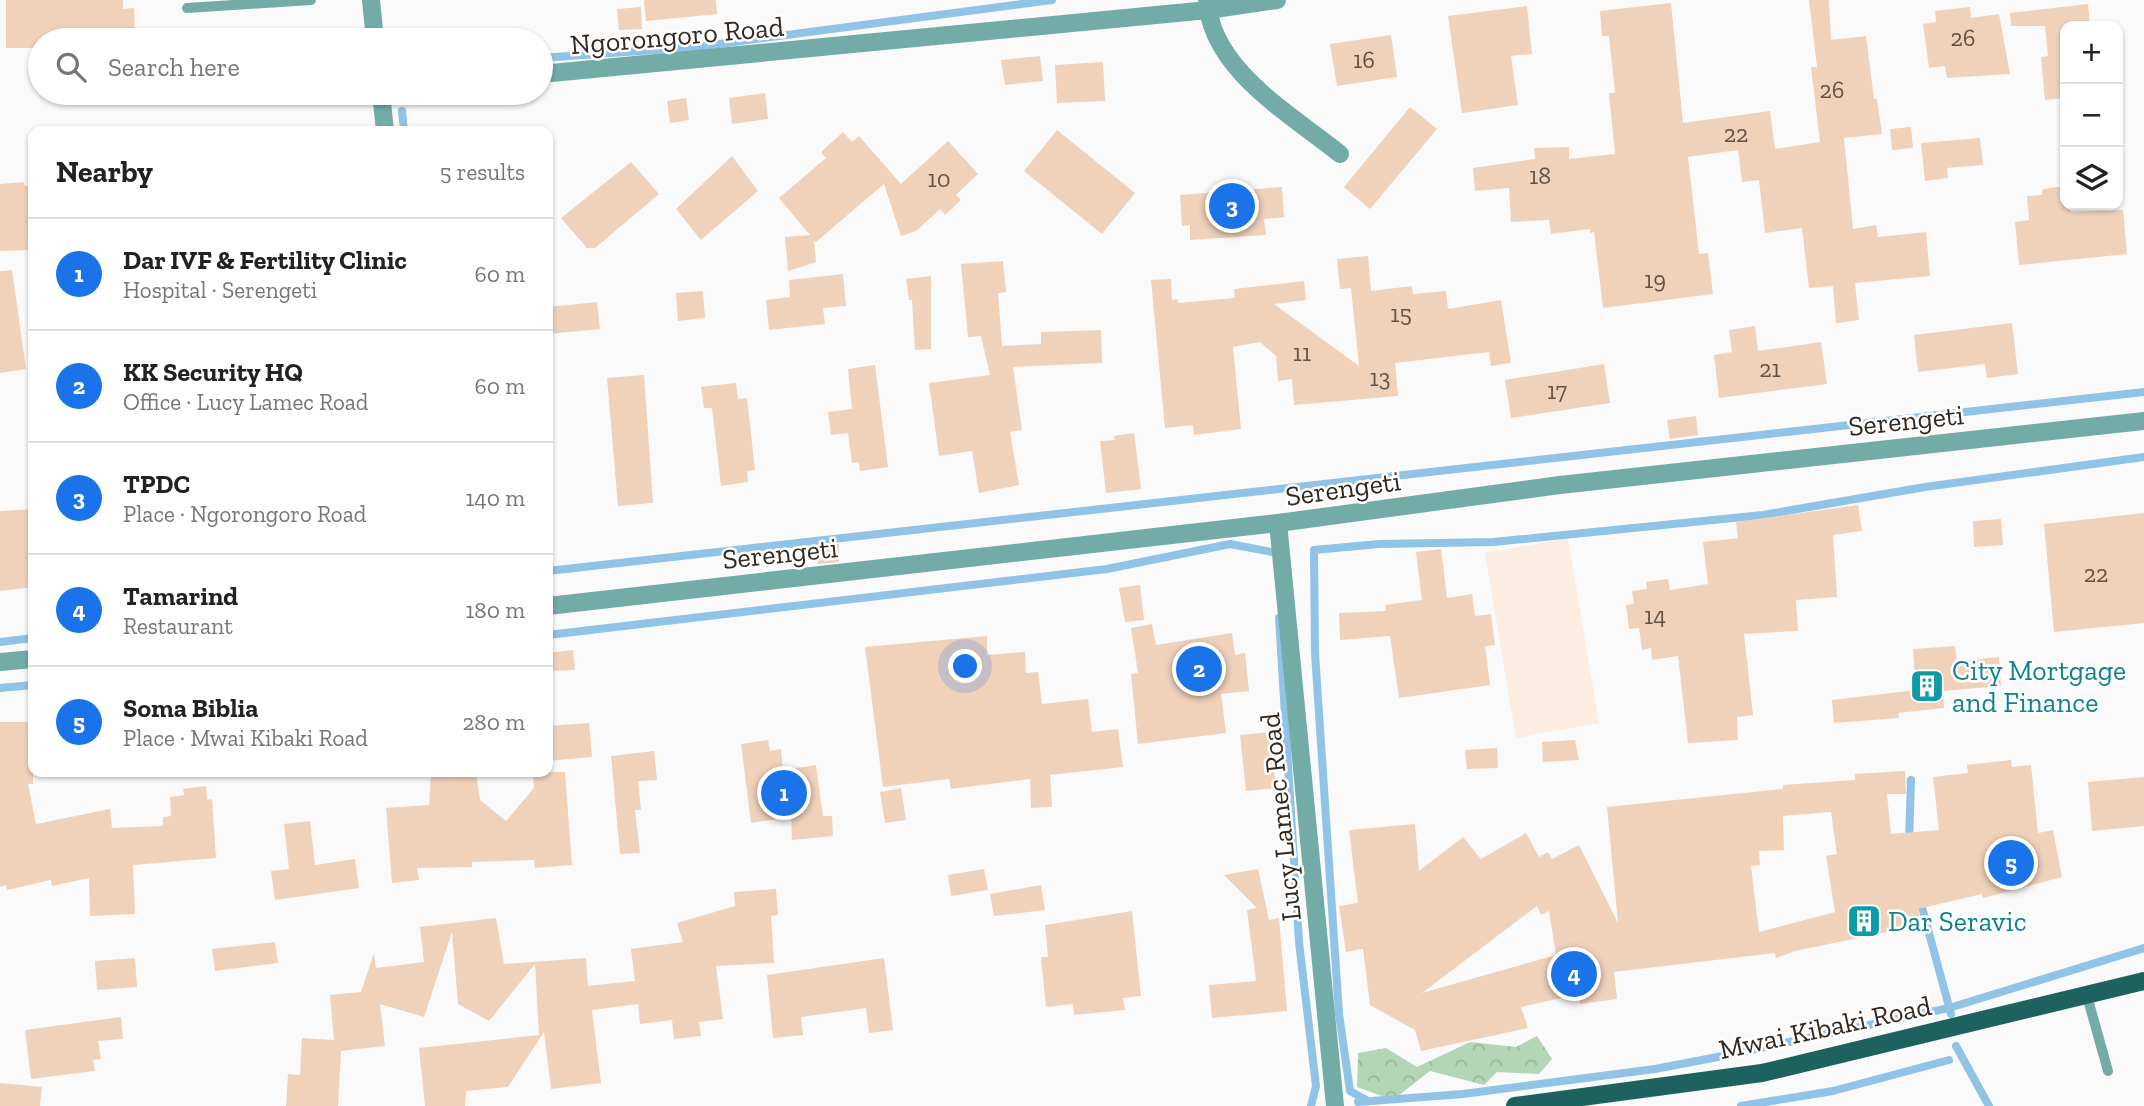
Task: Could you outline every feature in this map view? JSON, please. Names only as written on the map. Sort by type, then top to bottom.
[{"type":"main road","name":"Mwai Kibaki Road","points":[[1515,1106],[1762,1073],[2144,981]]},
{"type":"street","points":[[371,0],[374,28]]},
{"type":"street","name":"Ngorongoro Road","points":[[553,73],[1277,0]]},
{"type":"street","points":[[1207,5],[1221,47],[1244,76],[1340,154]]},
{"type":"street","points":[[382,105],[384,126]]},
{"type":"street","name":"Serengeti","points":[[553,605],[1278,523],[1560,485],[2144,421]]},
{"type":"street","name":"Lucy Lamec Road","points":[[1278,523],[1335,1106]]},
{"type":"street","points":[[0,662],[28,659]]},
{"type":"lane","points":[[187,8],[311,0]]},
{"type":"lane","points":[[2087,996],[2108,1071]]},
{"type":"shaded area","points":[[1568,538],[1599,723],[1516,738],[1485,553]]},
{"type":"green space","points":[[1537,1036],[1552,1059],[1539,1074],[1497,1072],[1484,1085],[1430,1071],[1393,1100],[1357,1087],[1358,1053],[1386,1048],[1417,1067],[1470,1042],[1516,1047]]},
{"type":"building","points":[[6,0],[123,0],[123,9],[134,8],[135,28],[28,28],[28,48],[6,48]]},
{"type":"building","points":[[644,0],[716,0],[717,14],[646,21]]},
{"type":"building","points":[[1809,0],[1829,0],[1831,40],[1866,36],[1874,99],[1877,99],[1882,134],[1844,138],[1853,229],[1876,225],[1878,237],[1926,232],[1930,276],[1855,283],[1859,320],[1836,323],[1833,286],[1809,288],[1802,228],[1765,233],[1759,180],[1742,182],[1738,150],[1688,157],[1699,254],[1708,253],[1713,294],[1603,308],[1594,232],[1590,233],[1590,229],[1551,234],[1549,220],[1511,222],[1509,188],[1475,191],[1473,168],[1535,159],[1534,148],[1569,147],[1569,159],[1615,154],[1609,93],[1615,93],[1609,36],[1602,36],[1600,11],[1671,3],[1683,123],[1770,111],[1775,149],[1820,142],[1811,67],[1817,67]]},
{"type":"building","points":[[2088,4],[2090,21],[2060,21],[2060,98],[2045,100],[2041,57],[2048,56],[2045,26],[2011,26],[2010,13]]},
{"type":"building","points":[[1527,6],[1532,54],[1511,56],[1518,105],[1462,113],[1448,16]]},
{"type":"building","points":[[641,7],[642,29],[619,30],[617,9]]},
{"type":"building","points":[[1970,7],[1971,18],[1999,14],[2010,74],[1947,78],[1945,66],[1929,68],[1923,24],[1936,22],[1935,11]]},
{"type":"building","points":[[1391,35],[1397,77],[1337,86],[1330,44]]},
{"type":"building","points":[[1040,56],[1043,81],[1005,85],[1001,60]]},
{"type":"building","points":[[1103,62],[1105,101],[1057,103],[1055,65]]},
{"type":"building","points":[[765,93],[768,119],[732,124],[729,98]]},
{"type":"building","points":[[686,98],[689,120],[670,123],[667,101]]},
{"type":"building","points":[[1410,107],[1437,129],[1370,209],[1344,187]]},
{"type":"building","points":[[1911,127],[1913,148],[1892,150],[1890,129]]},
{"type":"building","points":[[1057,130],[1135,193],[1102,234],[1024,171]]},
{"type":"building","points":[[843,132],[852,142],[859,136],[901,184],[948,141],[978,174],[956,195],[961,200],[945,215],[940,209],[916,231],[901,236],[884,184],[816,242],[814,240],[816,262],[788,271],[785,237],[810,235],[779,198],[826,158],[821,152]]},
{"type":"building","points":[[1980,138],[1983,165],[1947,168],[1948,178],[1925,181],[1921,143]]},
{"type":"building","points":[[732,156],[758,191],[701,240],[676,209]]},
{"type":"building","points":[[631,162],[659,194],[595,248],[587,248],[561,218]]},
{"type":"building","points":[[24,182],[25,186],[28,186],[28,250],[0,251],[0,184]]},
{"type":"building","points":[[1282,187],[1284,217],[1264,219],[1266,235],[1190,240],[1190,225],[1182,226],[1180,195]]},
{"type":"building","points":[[2060,187],[2060,210],[2123,210],[2127,254],[2019,265],[2015,222],[2029,220],[2027,196],[2042,195],[2043,189]]},
{"type":"building","points":[[1368,256],[1371,291],[1412,286],[1413,294],[1446,291],[1448,309],[1501,300],[1511,363],[1491,366],[1489,352],[1395,363],[1398,396],[1294,405],[1292,379],[1278,381],[1276,356],[1260,342],[1233,347],[1241,429],[1194,435],[1193,425],[1165,428],[1151,280],[1171,279],[1172,300],[1178,299],[1178,303],[1235,298],[1234,289],[1304,281],[1306,300],[1274,304],[1359,366],[1351,288],[1340,289],[1337,259]]},
{"type":"building","points":[[1003,261],[1006,292],[998,293],[1002,346],[1041,344],[1041,332],[1101,330],[1102,363],[1013,367],[1022,430],[1010,432],[1019,485],[979,493],[972,451],[939,456],[929,383],[990,375],[981,336],[968,337],[961,264]]},
{"type":"building","points":[[12,270],[26,369],[0,373],[0,271]]},
{"type":"building","points":[[843,274],[846,306],[823,308],[825,324],[769,330],[766,300],[790,297],[789,280]]},
{"type":"building","points":[[931,276],[931,349],[915,350],[912,300],[909,300],[906,279]]},
{"type":"building","points":[[703,291],[705,318],[678,321],[676,293]]},
{"type":"building","points":[[597,302],[600,329],[553,334],[553,306]]},
{"type":"building","points":[[2012,323],[2018,374],[1987,378],[1985,364],[1918,372],[1914,335]]},
{"type":"building","points":[[1755,326],[1758,351],[1821,342],[1827,384],[1719,398],[1714,355],[1732,352],[1729,330]]},
{"type":"building","points":[[1604,364],[1610,403],[1511,418],[1505,380]]},
{"type":"building","points":[[875,365],[888,467],[860,471],[859,462],[852,463],[848,433],[831,435],[828,412],[852,409],[848,369]]},
{"type":"building","points":[[644,375],[653,503],[618,506],[607,378]]},
{"type":"building","points":[[736,383],[738,399],[747,398],[755,470],[747,471],[748,482],[721,486],[712,408],[704,408],[701,387]]},
{"type":"building","points":[[1696,416],[1698,435],[1670,439],[1667,420]]},
{"type":"building","points":[[1134,433],[1141,489],[1106,493],[1100,441],[1115,440],[1114,436]]},
{"type":"building","points":[[1858,505],[1862,531],[1833,535],[1837,597],[1796,600],[1798,631],[1744,634],[1753,715],[1737,717],[1738,740],[1688,743],[1678,656],[1652,660],[1651,648],[1642,650],[1639,628],[1629,629],[1626,605],[1634,604],[1632,591],[1647,589],[1646,582],[1668,579],[1670,590],[1708,584],[1703,542],[1738,538],[1736,522]]},
{"type":"building","points":[[28,509],[28,588],[0,591],[0,511]]},
{"type":"building","points":[[2144,513],[2144,623],[2054,632],[2044,524]]},
{"type":"building","points":[[2001,519],[2003,545],[1974,547],[1973,521]]},
{"type":"building","points":[[818,543],[839,544],[839,562],[818,564]]},
{"type":"building","points":[[1441,549],[1447,598],[1472,594],[1475,616],[1491,614],[1495,645],[1485,646],[1490,685],[1399,698],[1390,636],[1340,640],[1339,613],[1386,611],[1385,605],[1422,600],[1416,552]]},
{"type":"building","points":[[1140,585],[1144,620],[1125,622],[1119,588]]},
{"type":"building","points":[[1152,624],[1156,645],[1232,633],[1235,655],[1245,653],[1249,691],[1221,694],[1226,733],[1138,744],[1131,674],[1138,673],[1131,628]]},
{"type":"building","points":[[987,636],[987,655],[1025,652],[1026,673],[1038,672],[1042,704],[1088,699],[1092,732],[1118,729],[1123,767],[1050,775],[1052,807],[1031,808],[1030,779],[951,789],[949,779],[883,787],[865,647]]},
{"type":"building","points":[[1955,646],[1957,661],[1999,657],[2001,686],[1943,691],[1944,708],[1898,713],[1899,718],[1834,723],[1832,700],[1916,690],[1913,649]]},
{"type":"building","points":[[573,650],[575,670],[553,671],[553,652]]},
{"type":"building","points":[[0,722],[28,722],[28,777],[33,777],[33,784],[28,784],[36,824],[110,809],[112,828],[163,826],[163,817],[171,816],[170,797],[184,795],[183,789],[206,786],[207,800],[212,799],[216,858],[133,865],[135,914],[90,916],[89,878],[52,886],[51,880],[7,890],[6,885],[0,887]]},
{"type":"building","points":[[589,723],[592,757],[553,761],[553,726]]},
{"type":"building","points":[[1270,732],[1276,788],[1246,791],[1240,735]]},
{"type":"building","points":[[768,740],[770,751],[781,749],[783,770],[816,765],[823,816],[832,816],[833,836],[792,840],[791,817],[751,823],[741,744]]},
{"type":"building","points":[[1575,740],[1579,760],[1543,762],[1542,742]]},
{"type":"building","points":[[1497,748],[1498,768],[1467,769],[1465,750]]},
{"type":"building","points":[[654,751],[657,780],[638,781],[641,810],[635,810],[640,853],[620,854],[611,756]]},
{"type":"building","points":[[2011,760],[2012,767],[2031,765],[2038,833],[2053,830],[2062,877],[1983,898],[1982,894],[1918,909],[1921,925],[1795,951],[1776,958],[1775,953],[1614,972],[1617,999],[1580,1004],[1579,994],[1521,1007],[1528,1028],[1421,1051],[1415,1030],[1370,1005],[1363,949],[1346,952],[1339,906],[1358,903],[1349,830],[1415,824],[1419,871],[1463,837],[1481,859],[1526,833],[1539,857],[1548,852],[1552,859],[1579,845],[1618,923],[1607,807],[1783,789],[1783,785],[1855,780],[1855,774],[1905,771],[1906,794],[1887,794],[1891,834],[1939,830],[1933,777],[1968,773],[1967,765]],"holes":[[[1831,812],[1837,854],[1826,856],[1835,912],[1759,932],[1751,866],[1760,865],[1759,851],[1784,850],[1783,816]],[[1537,906],[1541,915],[1549,911],[1556,955],[1422,993]]]},
{"type":"building","points":[[553,772],[565,772],[572,865],[535,868],[534,860],[472,862],[472,867],[417,868],[419,880],[392,883],[386,808],[429,805],[431,777],[477,777],[480,800],[506,821],[534,788],[533,777],[553,777]]},
{"type":"building","points":[[2144,777],[2144,826],[2092,831],[2088,782]]},
{"type":"building","points":[[901,788],[906,820],[885,823],[880,792]]},
{"type":"building","points":[[310,821],[315,865],[355,859],[359,888],[275,900],[271,871],[289,869],[284,824]]},
{"type":"building","points":[[984,869],[988,890],[951,896],[948,875]]},
{"type":"building","points":[[1258,869],[1269,920],[1279,918],[1287,1011],[1212,1018],[1209,985],[1256,981],[1247,910],[1257,908],[1224,875]]},
{"type":"building","points":[[1041,885],[1045,910],[994,916],[990,894]]},
{"type":"building","points":[[776,889],[778,915],[771,916],[774,963],[716,966],[723,1019],[699,1022],[701,1036],[674,1039],[672,1020],[640,1024],[638,1004],[592,1010],[601,1083],[551,1089],[544,1032],[508,1087],[466,1091],[465,1106],[425,1106],[419,1048],[539,1035],[535,964],[489,1021],[458,1004],[452,932],[424,1017],[380,1004],[385,1046],[341,1051],[338,1106],[286,1106],[288,1074],[300,1075],[302,1038],[334,1040],[330,995],[361,992],[374,953],[376,968],[424,962],[420,927],[496,918],[504,964],[586,958],[588,986],[635,981],[631,949],[683,942],[677,923],[735,906],[734,892]]},
{"type":"building","points":[[1132,911],[1141,996],[1123,998],[1125,1010],[1074,1015],[1073,1004],[1046,1007],[1041,957],[1048,957],[1045,925]]},
{"type":"building","points":[[275,942],[278,963],[215,971],[212,949]]},
{"type":"building","points":[[135,958],[137,987],[97,990],[95,961]]},
{"type":"building","points":[[884,958],[893,1030],[869,1033],[866,1008],[801,1017],[803,1035],[773,1038],[767,975]]},
{"type":"building","points":[[121,1017],[123,1039],[98,1041],[101,1059],[93,1060],[95,1071],[31,1079],[25,1030]]},
{"type":"building","points":[[0,1083],[42,1087],[40,1106],[0,1106]]},
{"type":"waterway","points":[[553,57],[696,47],[1052,0]]},
{"type":"waterway","points":[[402,111],[404,126]]},
{"type":"waterway","points":[[553,570],[2144,392]]},
{"type":"waterway","points":[[1368,1101],[1350,1091],[1339,1014],[1315,653],[1314,550],[1379,544],[1493,542],[1763,515],[1925,487],[2144,457]]},
{"type":"waterway","points":[[553,634],[1107,569],[1230,544],[1277,553],[1278,556]]},
{"type":"waterway","points":[[1279,618],[1299,942],[1316,1086],[1311,1106]]},
{"type":"waterway","points":[[0,642],[28,639]]},
{"type":"waterway","points":[[0,688],[28,685]]},
{"type":"waterway","points":[[1909,843],[1911,780]]},
{"type":"waterway","points":[[1920,900],[1951,1014]]},
{"type":"waterway","points":[[1358,1102],[1463,1094],[1655,1069],[1728,1055],[1949,1008],[2144,948]]},
{"type":"waterway","points":[[1956,1046],[1989,1106]]},
{"type":"waterway","points":[[1741,1106],[1833,1091],[1949,1060]]},
{"type":"place","name":"TPDC","points":[[1232,206]]},
{"type":"place","name":"KK Security HQ","points":[[1199,669]]},
{"type":"place","name":"City Mortgage and Finance","points":[[1927,686]]},
{"type":"place","name":"Dar IVF & Fertility Clinic","points":[[784,793]]},
{"type":"place","name":"Soma Biblia","points":[[2011,863]]},
{"type":"place","name":"Dar Seravic","points":[[1864,921]]},
{"type":"place","name":"Tamarind","points":[[1574,974]]}]
